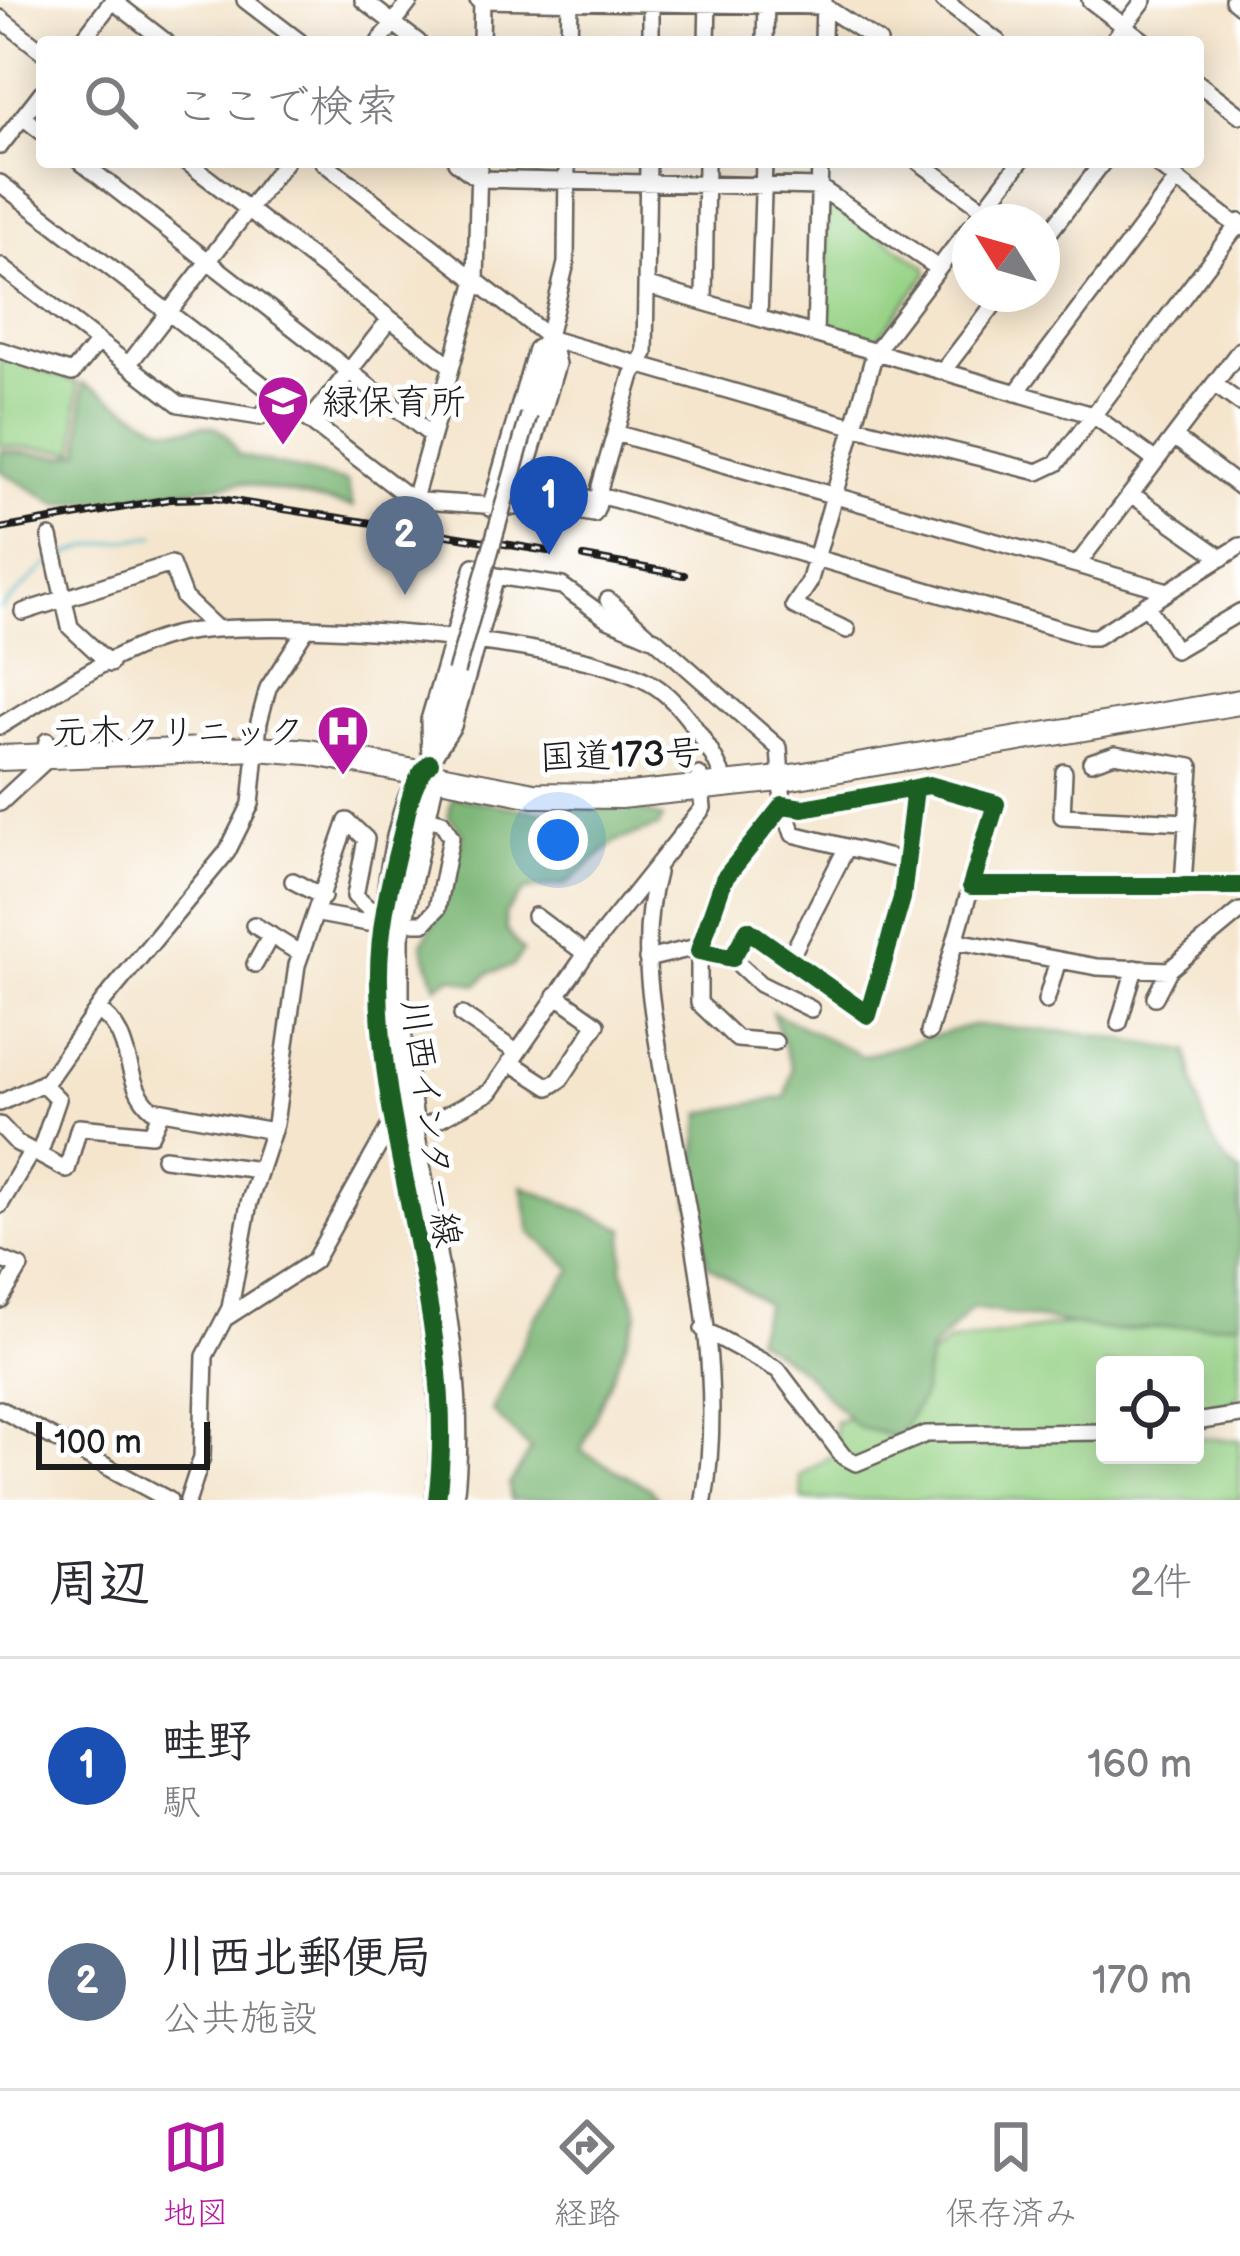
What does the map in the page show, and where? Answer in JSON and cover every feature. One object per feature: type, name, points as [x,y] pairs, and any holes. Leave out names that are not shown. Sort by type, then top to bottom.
[{"type":"highway","name":"国道173号","points":[[780,773],[1240,689]]},
{"type":"highway","name":"国道173号","points":[[0,743],[46,748],[334,741],[426,772],[580,783],[707,779],[780,773],[1240,702]]},
{"type":"highway","name":"国道173号","points":[[0,758],[46,748]]},
{"type":"main road","name":"川西インター線","points":[[390,1020],[398,937],[424,818],[426,772]]},
{"type":"main road","name":"川西インター線","points":[[426,772],[377,917],[379,982],[390,1020],[433,1342],[441,1433],[437,1500]]},
{"type":"main road","name":"川西インター線","points":[[407,1143],[449,1350],[457,1441],[452,1500]]},
{"type":"street","points":[[86,36],[113,0],[158,36]]},
{"type":"street","points":[[245,0],[292,36]]},
{"type":"street","points":[[363,0],[410,36]]},
{"type":"street","points":[[383,36],[411,0]]},
{"type":"street","points":[[944,0],[990,36]]},
{"type":"street","points":[[1090,0],[1137,36]]},
{"type":"street","points":[[1116,36],[1144,0]]},
{"type":"street","points":[[1233,0],[1240,6]]},
{"type":"street","points":[[482,36],[481,1],[824,3],[870,36]]},
{"type":"street","points":[[569,36],[570,1]]},
{"type":"street","points":[[651,3],[651,36]]},
{"type":"street","points":[[765,3],[765,36]]},
{"type":"street","points":[[823,36],[824,3]]},
{"type":"street","points":[[707,36],[708,4]]},
{"type":"street","points":[[2,24],[36,47]]},
{"type":"street","points":[[1204,88],[1240,115]]},
{"type":"street","points":[[0,146],[36,100]]},
{"type":"street","points":[[23,117],[36,127]]},
{"type":"street","points":[[89,168],[430,434]]},
{"type":"street","points":[[195,168],[451,365]]},
{"type":"street","points":[[128,365],[280,168]]},
{"type":"street","points":[[331,168],[551,339],[853,426],[1037,472],[1057,463],[1239,225],[1162,168]]},
{"type":"street","points":[[426,772],[551,339],[566,263],[567,168]]},
{"type":"street","points":[[648,168],[646,344],[599,498],[588,517],[555,507],[552,496],[560,491],[599,498],[1087,637],[1096,637],[1240,546]]},
{"type":"street","points":[[704,302],[706,168]]},
{"type":"street","points":[[759,318],[764,168]]},
{"type":"street","points":[[815,334],[820,168]]},
{"type":"street","points":[[926,168],[961,204]]},
{"type":"street","points":[[988,204],[1015,168]]},
{"type":"street","points":[[1060,218],[1098,168]]},
{"type":"street","points":[[414,499],[476,280],[478,170],[567,183],[819,187],[938,268]]},
{"type":"street","points":[[1016,393],[1177,180]]},
{"type":"street","points":[[0,183],[414,499],[490,508],[512,508],[518,502],[557,364],[551,339]]},
{"type":"street","points":[[847,630],[794,606],[809,584],[875,352],[952,250]]},
{"type":"street","points":[[0,266],[179,404],[260,416],[278,396]]},
{"type":"street","points":[[0,286],[20,281]]},
{"type":"street","points":[[648,286],[1094,415],[1156,461]]},
{"type":"street","points":[[943,371],[988,312]]},
{"type":"street","points":[[310,421],[390,319]]},
{"type":"street","points":[[490,508],[536,349],[551,339]]},
{"type":"street","points":[[0,350],[72,374],[98,342]]},
{"type":"street","points":[[1077,565],[1240,350]]},
{"type":"street","points":[[1214,384],[1240,403]]},
{"type":"street","points":[[615,434],[1168,592]]},
{"type":"street","points":[[1174,437],[1240,487]]},
{"type":"street","points":[[1131,494],[1222,558]]},
{"type":"street","points":[[50,537],[70,627],[110,664]]},
{"type":"street","points":[[23,612],[171,565],[184,598],[217,629]]},
{"type":"street","points":[[426,772],[429,720],[474,566],[496,576],[562,586],[608,620],[649,636]]},
{"type":"street","points":[[426,772],[453,726],[496,576]]},
{"type":"street","points":[[608,600],[636,619],[649,636],[779,748],[783,806],[793,834],[907,862]]},
{"type":"street","points":[[1146,604],[1174,650],[1240,611]]},
{"type":"street","points":[[0,726],[172,635],[217,629],[306,629],[451,637],[624,669],[660,688],[707,779],[703,808],[586,954],[490,1092],[429,1124],[388,1129],[314,1261],[224,1319]]},
{"type":"street","points":[[0,1103],[42,1083],[62,1064],[97,1010],[227,852],[251,804],[268,688],[306,629]]},
{"type":"street","points":[[0,803],[44,763],[46,748]]},
{"type":"street","points":[[1091,762],[1115,754],[1192,767],[1183,884]]},
{"type":"street","points":[[1064,772],[1061,816],[1187,822]]},
{"type":"street","points":[[783,806],[803,808],[929,785],[996,804],[929,1032]]},
{"type":"street","points":[[732,958],[748,930],[868,1015],[907,862],[915,788]]},
{"type":"street","points":[[775,1042],[737,1040],[698,1003],[700,949],[724,878],[783,806]]},
{"type":"street","points":[[415,923],[424,923],[437,909],[451,837],[442,821],[424,818]]},
{"type":"street","points":[[188,1500],[202,1457],[205,1356],[224,1319],[273,1132],[301,954],[319,914],[347,820],[366,839],[355,896],[377,917]]},
{"type":"street","points":[[790,958],[846,848]]},
{"type":"street","points":[[657,870],[644,919],[714,1413],[704,1500]]},
{"type":"street","points":[[293,881],[323,897]]},
{"type":"street","points":[[971,886],[1240,886]]},
{"type":"street","points":[[1156,997],[1169,970],[1240,911]]},
{"type":"street","points":[[319,914],[377,917]]},
{"type":"street","points":[[535,916],[586,954]]},
{"type":"street","points":[[254,925],[301,954]]},
{"type":"street","points":[[255,964],[272,935]]},
{"type":"street","points":[[956,941],[1058,960],[1169,970]]},
{"type":"street","points":[[647,959],[700,949],[732,958],[760,983],[811,1009]]},
{"type":"street","points":[[1046,1001],[1058,960]]},
{"type":"street","points":[[1119,1024],[1135,968]]},
{"type":"street","points":[[462,1015],[548,1087],[560,1079],[597,1024],[556,995]]},
{"type":"street","points":[[97,1010],[117,1026],[139,1096],[161,1112],[273,1132]]},
{"type":"street","points":[[0,1205],[35,1152],[58,1099],[42,1083]]},
{"type":"street","points":[[0,1125],[67,1170],[79,1126],[151,1134],[161,1112]]},
{"type":"street","points":[[164,1158],[260,1170]]},
{"type":"street","points":[[0,1259],[20,1267],[0,1300]]},
{"type":"street","points":[[703,1329],[778,1370],[843,1456],[856,1463],[926,1434],[970,1429],[1096,1432]]},
{"type":"street","points":[[0,1427],[0,1409],[169,1500]]},
{"type":"street","points":[[1204,1421],[1240,1415]]},
{"type":"green space","points":[[826,198],[926,267],[927,274],[874,343],[826,328]]},
{"type":"green space","points":[[0,355],[78,383],[76,451],[0,446]]},
{"type":"green space","points":[[83,383],[158,425],[220,430],[238,455],[347,482],[353,507],[242,483],[59,505],[0,471],[0,451],[65,456],[81,451]]},
{"type":"green space","points":[[453,797],[535,811],[634,807],[662,818],[658,827],[616,841],[567,884],[525,890],[505,914],[506,930],[523,951],[513,966],[489,973],[477,985],[452,977],[436,986],[422,944],[448,890],[459,848],[462,832],[448,816]]},
{"type":"green space","points":[[772,1012],[863,1056],[972,1025],[1083,1033],[1188,1051],[1210,1135],[1240,1172],[1240,1322],[1114,1331],[972,1308],[930,1352],[922,1398],[898,1437],[857,1427],[802,1370],[755,1338],[766,1304],[708,1265],[690,1200],[702,1113],[786,1097],[792,1069]]},
{"type":"green space","points":[[522,1186],[625,1229],[622,1268],[638,1313],[581,1451],[649,1488],[658,1500],[511,1500],[509,1485],[531,1450],[492,1411],[535,1317],[573,1269],[531,1233]]},
{"type":"green space","points":[[1240,1317],[1240,1395],[1204,1426],[1204,1356],[1096,1356],[1096,1464],[1204,1464],[1204,1438],[1240,1440],[1240,1500],[803,1500],[800,1476],[836,1453],[835,1422],[864,1414],[947,1343],[1063,1325]]},
{"type":"waterway","points":[[58,558],[90,546],[155,536]]},
{"type":"waterway","points":[[0,609],[50,562]]},
{"type":"railway","points":[[0,529],[170,499],[214,498],[548,551]]},
{"type":"railway","points":[[584,557],[684,575]]},
{"type":"cycle path","points":[[430,763],[414,788],[392,873],[379,982],[392,1111],[438,1370],[437,1500]]},
{"type":"cycle path","points":[[915,788],[803,808],[783,805],[724,879],[699,951],[732,958],[748,930],[868,1015],[902,898],[915,788],[929,785],[996,804],[971,886],[1240,886]]},
{"type":"place","name":"緑保育所","points":[[283,447]]},
{"type":"place","name":"畦野","points":[[549,555]]},
{"type":"place","name":"川西北郵便局","points":[[405,595]]},
{"type":"place","name":"元木クリニック","points":[[343,777]]}]
